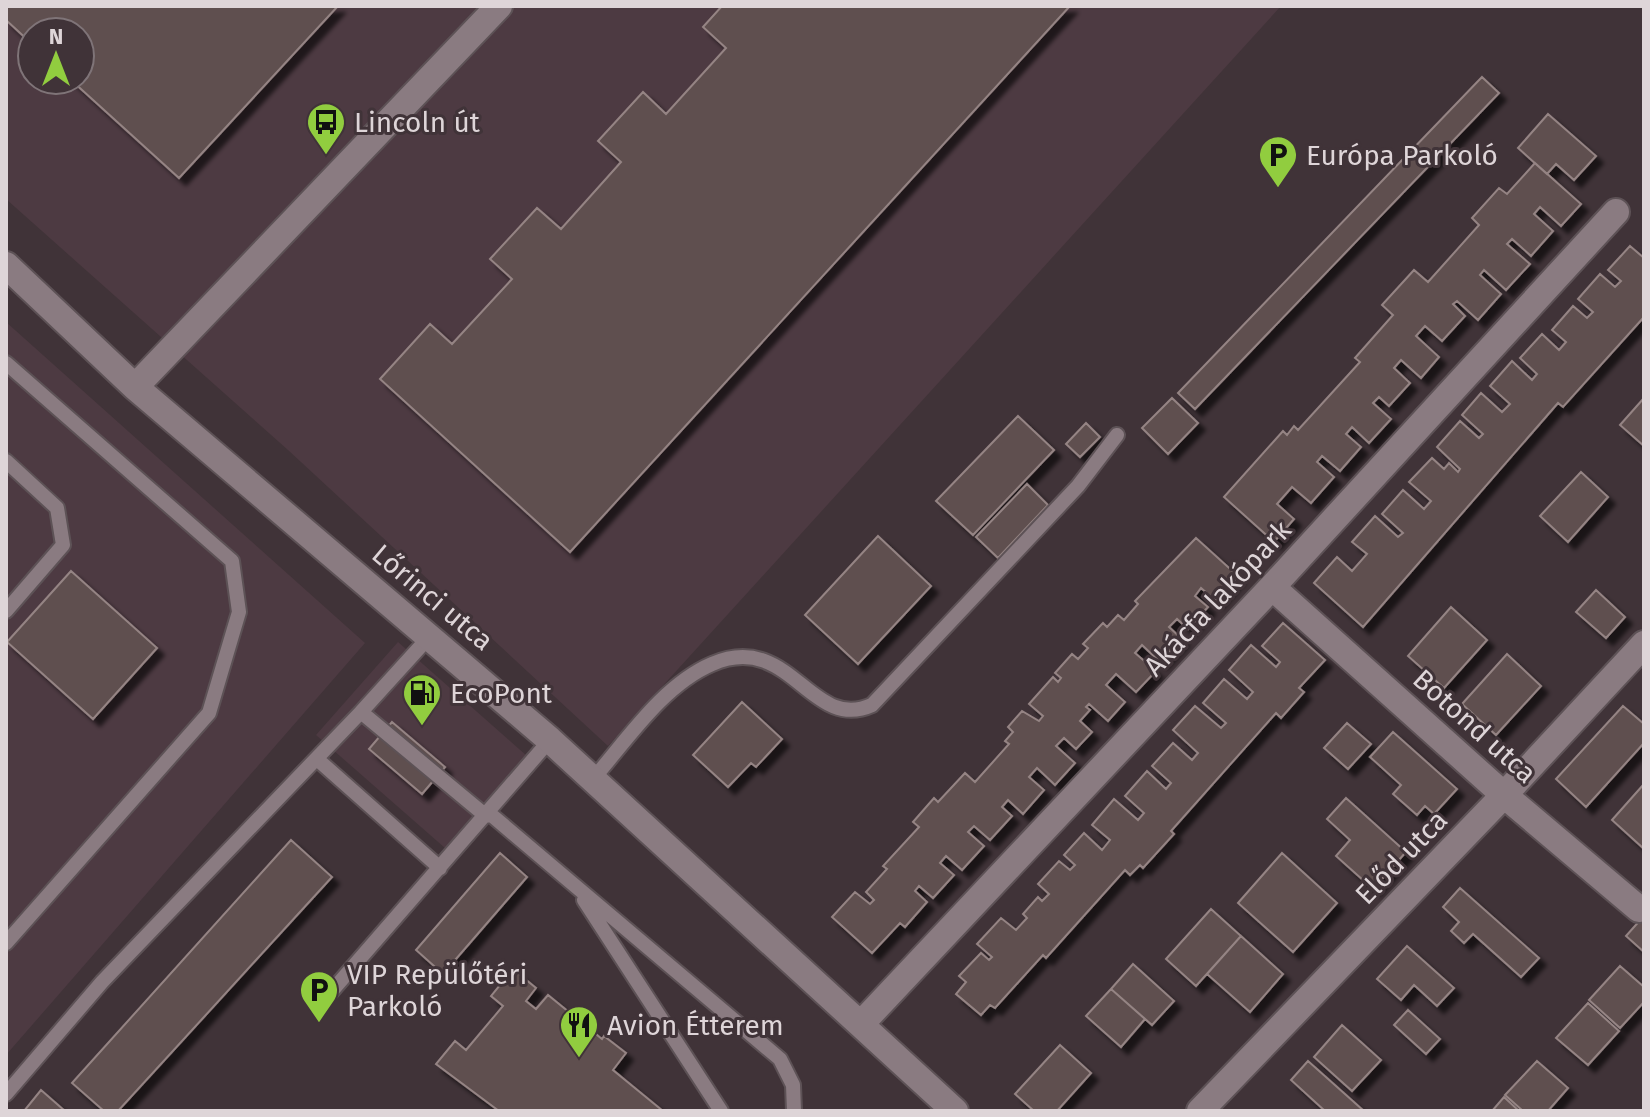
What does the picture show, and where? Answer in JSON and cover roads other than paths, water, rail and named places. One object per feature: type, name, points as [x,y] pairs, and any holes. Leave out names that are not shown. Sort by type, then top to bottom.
[{"type":"street","points":[[135,387],[499,6]]},
{"type":"street","name":"Akácfa lakópark","points":[[861,1024],[1272,587],[1616,212]]},
{"type":"street","name":"Lőrinci utca","points":[[6,265],[135,387],[550,740],[955,1111]]},
{"type":"street","name":"Botond utca","points":[[1272,587],[1504,795],[1639,909]]},
{"type":"street","name":"Előd utca","points":[[1200,1111],[1504,795],[1644,644]]},
{"type":"lane","points":[[6,363],[232,561],[239,612],[209,713],[6,943]]},
{"type":"lane","points":[[593,779],[675,688],[713,664],[750,656],[778,665],[833,709],[856,712],[872,705],[1078,486],[1117,435]]},
{"type":"lane","points":[[6,461],[57,508],[63,545],[6,611]]},
{"type":"lane","points":[[6,1094],[102,982],[317,759],[430,636]]},
{"type":"lane","points":[[361,712],[576,886],[780,1059],[793,1085],[794,1111]]},
{"type":"lane","points":[[331,992],[550,740]]},
{"type":"lane","points":[[317,759],[440,868]]},
{"type":"lane","points":[[576,886],[721,1111]]},
{"type":"place","name":"Lincoln út","points":[[326,156]]},
{"type":"place","name":"Európa Parkoló","points":[[1278,189]]},
{"type":"place","name":"EcoPont","points":[[422,727]]},
{"type":"place","name":"VIP Repülőtéri Parkoló","points":[[319,1024]]},
{"type":"place","name":"Avion Étterem","points":[[579,1059]]}]
